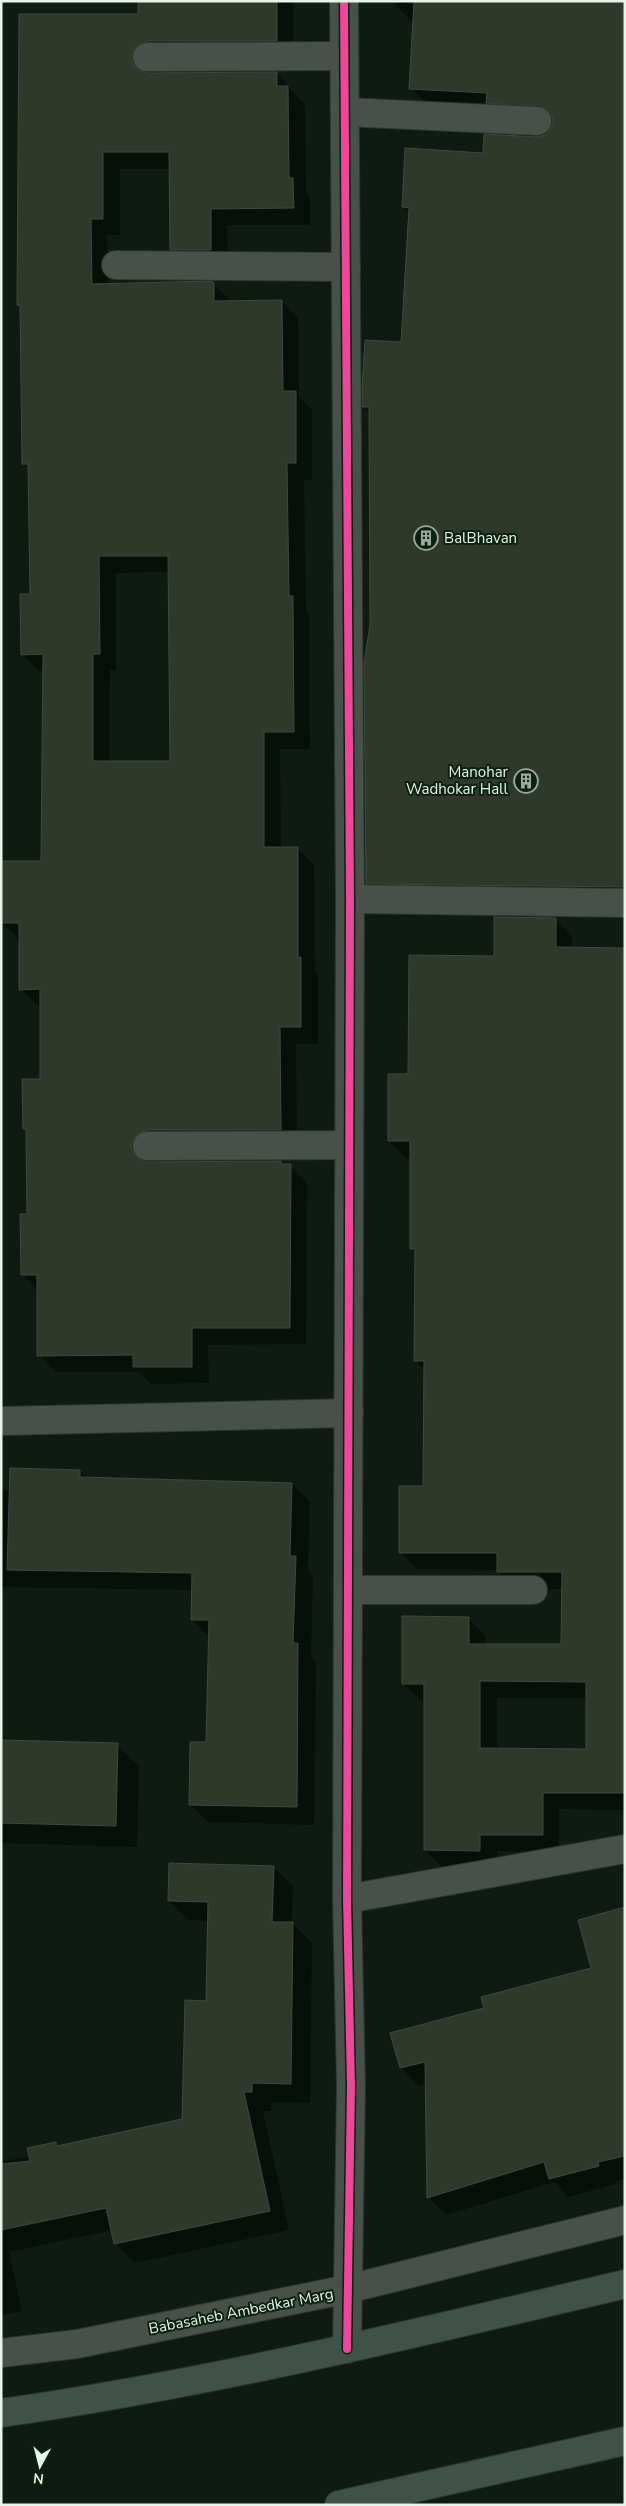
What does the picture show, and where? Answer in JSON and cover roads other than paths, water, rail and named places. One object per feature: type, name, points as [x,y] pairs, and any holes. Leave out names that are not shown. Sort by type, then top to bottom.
[{"type":"main road","points":[[1,2412],[170,2386],[347,2349],[625,2284]]},
{"type":"main road","points":[[340,2505],[625,2441]]},
{"type":"street","points":[[344,1],[350,899],[346,1898],[351,2086],[347,2349]]},
{"type":"street","points":[[147,57],[344,56]]},
{"type":"street","points":[[345,112],[537,121]]},
{"type":"street","points":[[116,265],[346,267]]},
{"type":"street","points":[[350,899],[625,903]]},
{"type":"street","points":[[147,1146],[349,1146]]},
{"type":"street","points":[[1,1420],[349,1412]]},
{"type":"street","points":[[348,1590],[533,1590]]},
{"type":"street","points":[[346,1898],[625,1849]]},
{"type":"street","name":"Babasaheb Ambedkar Marg","points":[[1,2353],[77,2344],[348,2289],[625,2220]]},
{"type":"place","name":"BalBhavan","points":[[426,538]]},
{"type":"place","name":"Manohar Wadhokar Hall","points":[[526,781]]}]
